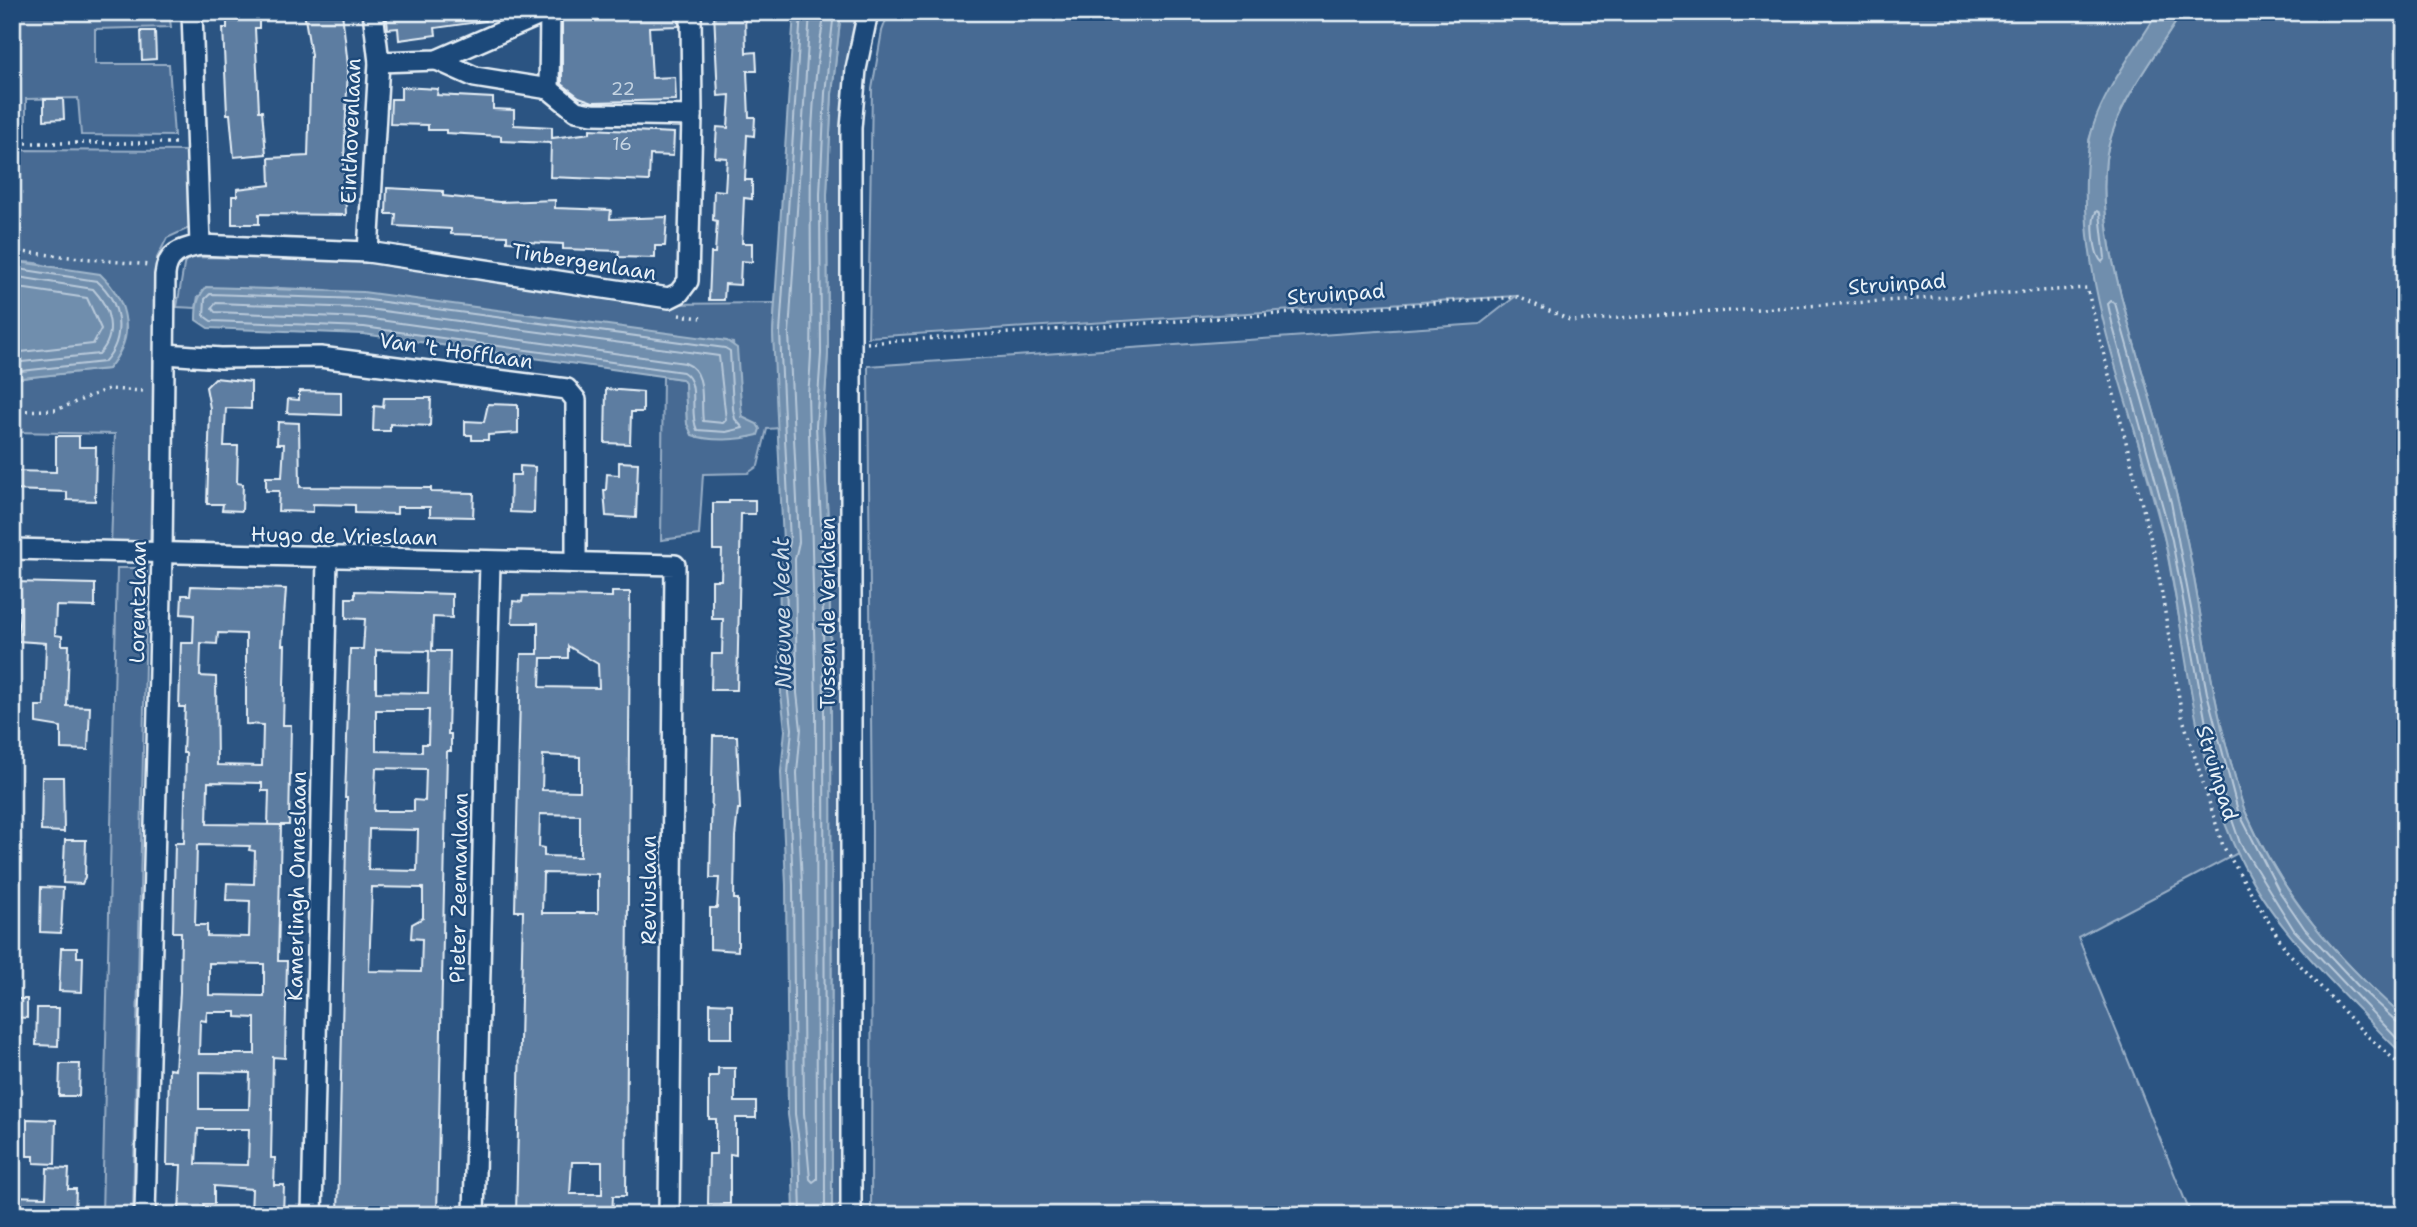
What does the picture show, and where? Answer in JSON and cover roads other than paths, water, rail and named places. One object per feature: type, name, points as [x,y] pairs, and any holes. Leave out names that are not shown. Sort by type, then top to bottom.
[{"type":"street","points":[[192,12],[200,245]]},
{"type":"street","name":"Einthovenlaan","points":[[368,252],[379,62],[373,12]]},
{"type":"street","points":[[379,62],[436,60],[548,12],[549,89]]},
{"type":"street","name":"Tinbergenlaan","points":[[200,245],[368,252],[669,298],[679,293],[688,282],[692,116],[691,12]]},
{"type":"street","name":"Tussen de Verlaten","points":[[851,1215],[852,116],[858,53],[868,12]]},
{"type":"street","points":[[436,60],[475,77],[549,89],[576,111],[592,114],[692,116]]},
{"type":"street","name":"Lorentzlaan","points":[[145,1215],[162,554],[166,266],[178,249],[200,245]]},
{"type":"street","name":"Van 't Hofflaan","points":[[166,354],[221,358],[320,357],[567,389],[576,400],[576,561]]},
{"type":"street","name":"Hugo de Vrieslaan","points":[[12,550],[675,565]]},
{"type":"street","name":"Kamerlingh Onneslaan","points":[[312,1215],[327,558]]},
{"type":"street","name":"Pieter Zeemanlaan","points":[[474,1215],[490,562]]},
{"type":"street","name":"Reviuslaan","points":[[668,1215],[675,565]]},
{"type":"water","name":"Nieuwe Vecht","points":[[794,12],[841,12],[832,94],[827,194],[828,354],[823,426],[829,540],[831,706],[832,1215],[794,1215],[792,1142],[788,1115],[786,885],[781,772],[785,730],[781,694],[779,557],[783,542],[773,333]]},
{"type":"water","points":[[2158,12],[2182,12],[2137,82],[2117,120],[2106,159],[2105,208],[2112,258],[2182,517],[2224,736],[2245,811],[2276,872],[2333,948],[2405,1019],[2405,1056],[2320,970],[2287,931],[2257,889],[2233,843],[2219,807],[2199,732],[2165,541],[2097,295],[2089,245],[2086,195],[2089,144],[2099,110]]},
{"type":"water","points":[[12,261],[100,274],[110,285],[123,308],[125,333],[117,357],[108,369],[12,379]]},
{"type":"water","points":[[206,287],[363,292],[727,341],[737,348],[742,417],[757,424],[760,429],[758,435],[734,439],[708,439],[692,435],[687,424],[685,383],[682,379],[363,334],[208,328],[196,320],[198,302]]}]
